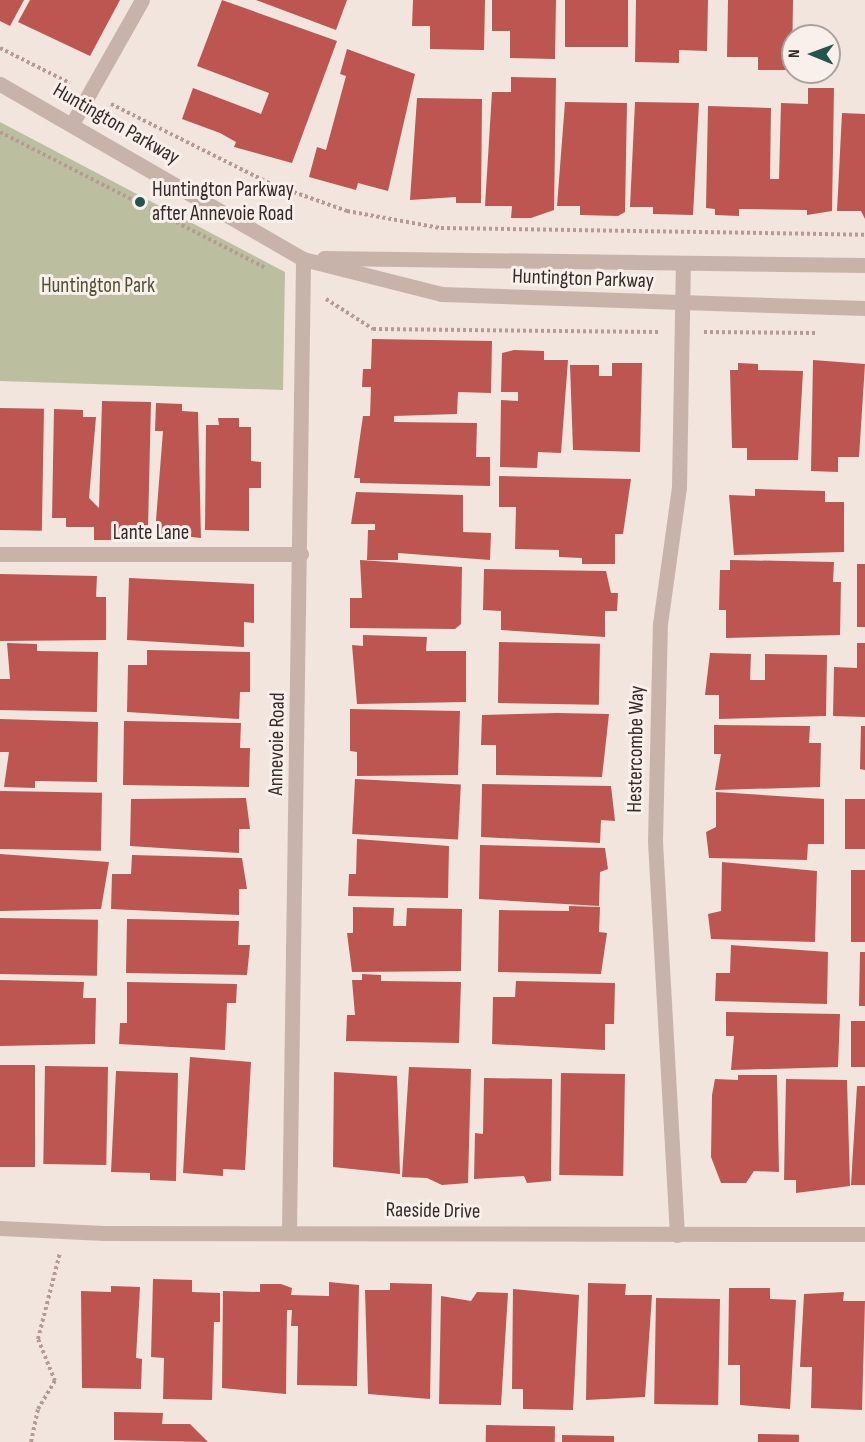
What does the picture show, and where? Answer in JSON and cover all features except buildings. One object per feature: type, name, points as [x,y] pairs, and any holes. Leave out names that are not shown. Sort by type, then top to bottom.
[{"type":"street","points":[[73,122],[142,0]]},
{"type":"street","name":"Huntington Parkway","points":[[0,84],[73,122],[303,259],[441,294],[684,304],[865,308]]},
{"type":"street","name":"Huntington Parkway","points":[[303,259],[865,265]]},
{"type":"street","name":"Annevoie Road","points":[[290,1230],[301,554],[303,259]]},
{"type":"street","name":"Hestercombe Way","points":[[677,1235],[655,842],[660,624],[680,487],[683,263]]},
{"type":"street","name":"Lante Lane","points":[[0,554],[301,554]]},
{"type":"street","name":"Raeside Drive","points":[[0,1228],[64,1231],[290,1230],[677,1235],[865,1234]]},
{"type":"path","points":[[0,48],[271,184],[347,211],[441,228],[865,235]]},
{"type":"path","points":[[31,1442],[38,1409],[55,1381],[38,1338],[57,1279],[64,1231]]},
{"type":"green space","name":"Huntington Park","points":[[0,122],[285,272],[283,390],[0,381]]},
{"type":"place","name":"Huntington Parkway after Annevoie Road","points":[[140,202]]}]
